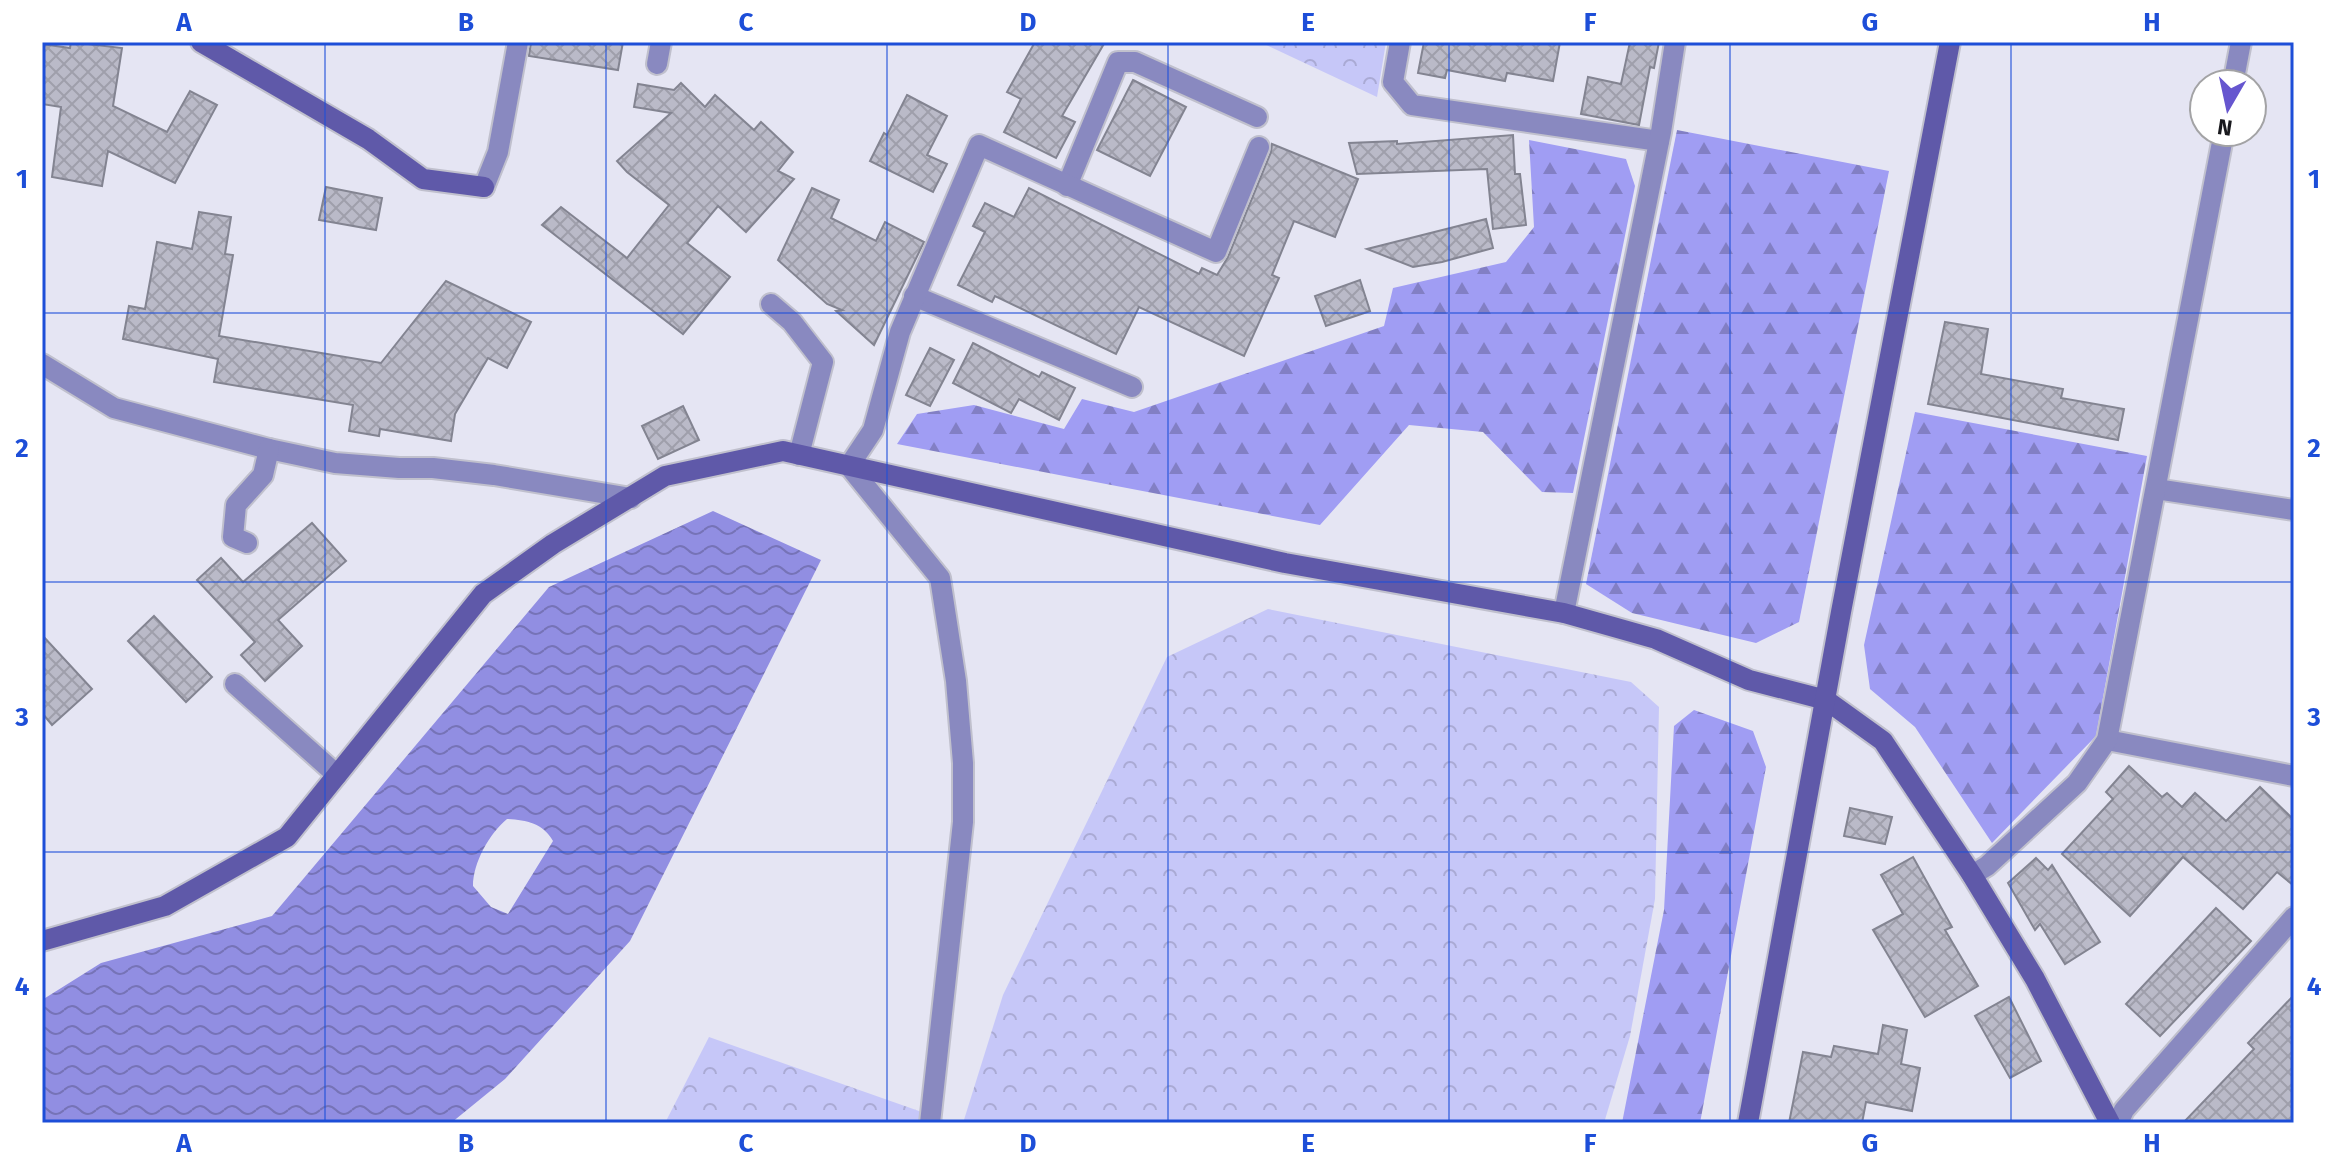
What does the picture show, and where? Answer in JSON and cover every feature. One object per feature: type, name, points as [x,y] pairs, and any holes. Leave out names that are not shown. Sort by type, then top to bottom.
[{"type":"street","points":[[201,42],[368,139],[423,179],[484,187],[498,152],[518,42]]},
{"type":"street","points":[[657,64],[661,42]]},
{"type":"street","points":[[1400,42],[1393,82],[1412,105],[1659,141]]},
{"type":"street","points":[[1564,613],[1659,141],[1675,42]]},
{"type":"street","points":[[1748,1123],[1950,42]]},
{"type":"street","points":[[2236,68],[2241,42]]},
{"type":"street","points":[[1067,186],[1118,62],[1135,62],[1257,117]]},
{"type":"street","points":[[849,466],[873,430],[900,332],[979,145],[1216,252],[1259,147]]},
{"type":"street","points":[[1972,875],[1987,866],[2077,783],[2107,740],[2221,148]]},
{"type":"street","points":[[914,296],[1132,387]]},
{"type":"street","points":[[771,304],[792,322],[823,362],[799,455]]},
{"type":"street","points":[[42,364],[114,408],[269,449],[335,463],[494,475],[631,498]]},
{"type":"street","points":[[247,543],[233,537],[236,505],[263,475],[269,449]]},
{"type":"street","points":[[42,941],[165,906],[287,837],[483,594],[553,544],[665,476],[783,451],[1285,563],[1564,613],[1656,639],[1749,680],[1826,700],[1883,741],[1972,875],[2035,979],[2110,1123]]},
{"type":"street","points":[[849,466],[940,578],[956,681],[963,763],[963,822],[930,1123]]},
{"type":"street","points":[[2156,489],[2294,510]]},
{"type":"street","points":[[235,684],[337,775]]},
{"type":"street","points":[[2107,740],[2294,776]]},
{"type":"street","points":[[2118,1123],[2124,1110],[2294,917]]},
{"type":"green space","points":[[1260,42],[1386,42],[1377,97]]},
{"type":"green space","points":[[1677,130],[1889,171],[1799,622],[1756,643],[1632,613],[1586,584]]},
{"type":"green space","points":[[1529,140],[1626,159],[1635,186],[1573,493],[1542,492],[1483,432],[1409,425],[1320,525],[897,444],[917,414],[974,405],[1064,429],[1082,399],[1134,412],[1384,326],[1393,288],[1506,262],[1534,227]]},
{"type":"green space","points":[[1915,412],[2147,456],[2096,736],[1992,843],[1915,727],[1870,689],[1864,645]]},
{"type":"green space","points":[[1268,609],[1631,682],[1659,707],[1655,899],[1630,1036],[1604,1123],[963,1123],[1003,995],[1167,657]]},
{"type":"green space","points":[[1694,710],[1753,731],[1766,767],[1700,1123],[1622,1123],[1664,910],[1674,726]]},
{"type":"green space","points":[[709,1037],[953,1123],[665,1123]]},
{"type":"water","points":[[713,511],[821,560],[630,941],[505,1079],[451,1123],[42,1123],[42,1000],[101,963],[272,916],[549,587]],"holes":[[[507,819],[539,826],[553,841],[508,914],[491,907],[473,886],[476,868],[488,841]]]},
{"type":"building","points":[[71,42],[122,48],[113,106],[167,132],[190,91],[217,105],[175,183],[108,151],[102,186],[52,177],[61,107],[42,104],[42,44],[70,48]]},
{"type":"building","points":[[531,42],[623,42],[618,70],[529,56]]},
{"type":"building","points":[[1035,42],[1105,42],[1062,116],[1075,122],[1056,158],[1004,132],[1021,99],[1007,92]]},
{"type":"building","points":[[1424,42],[1560,42],[1553,81],[1507,73],[1505,81],[1447,70],[1445,78],[1418,73]]},
{"type":"building","points":[[1630,42],[1659,42],[1654,68],[1650,67],[1639,125],[1581,114],[1588,77],[1621,84]]},
{"type":"building","points":[[1133,80],[1186,107],[1150,176],[1097,150]]},
{"type":"building","points":[[681,83],[705,107],[715,95],[754,130],[761,122],[793,152],[778,171],[794,179],[746,232],[718,206],[687,243],[730,277],[683,334],[542,225],[561,207],[627,258],[669,205],[617,161],[671,113],[634,107],[638,84],[674,90]]},
{"type":"building","points":[[907,95],[947,116],[927,155],[947,164],[933,192],[870,161]]},
{"type":"building","points":[[1513,135],[1515,174],[1520,174],[1526,225],[1493,229],[1487,169],[1357,174],[1349,143],[1397,141],[1397,144]]},
{"type":"building","points":[[1272,144],[1358,179],[1335,237],[1294,221],[1272,275],[1279,278],[1244,356],[1139,307],[1116,354],[995,296],[992,302],[958,285],[985,232],[973,226],[985,203],[1014,217],[1029,188],[1199,274],[1202,268],[1217,275],[1228,257]]},
{"type":"building","points":[[326,187],[382,198],[376,230],[319,220]]},
{"type":"building","points":[[812,188],[839,200],[831,218],[876,241],[885,222],[924,242],[874,345],[836,311],[842,310],[827,304],[778,260]]},
{"type":"building","points":[[199,212],[231,217],[225,254],[233,255],[219,336],[381,363],[446,281],[531,322],[507,368],[488,358],[455,414],[451,441],[380,429],[379,436],[349,431],[353,405],[214,382],[218,359],[123,339],[129,306],[145,309],[157,242],[192,249]]},
{"type":"building","points":[[1486,219],[1493,248],[1442,262],[1413,267],[1367,249]]},
{"type":"building","points":[[1360,280],[1370,311],[1326,326],[1315,296]]},
{"type":"building","points":[[1945,322],[1988,329],[1981,374],[2063,389],[2061,398],[2124,409],[2118,440],[1928,404]]},
{"type":"building","points":[[973,343],[1039,377],[1042,372],[1075,388],[1059,420],[1019,399],[1011,413],[953,383]]},
{"type":"building","points":[[930,348],[954,360],[930,406],[906,395]]},
{"type":"building","points":[[683,406],[699,440],[658,459],[642,426]]},
{"type":"building","points":[[312,523],[346,561],[278,620],[302,646],[265,681],[241,655],[255,642],[197,580],[221,558],[243,582]]},
{"type":"building","points":[[154,616],[212,677],[186,702],[128,641]]},
{"type":"building","points":[[42,635],[92,689],[52,725],[42,713]]},
{"type":"building","points":[[2129,766],[2162,797],[2167,793],[2182,807],[2195,793],[2226,821],[2260,787],[2294,820],[2294,886],[2277,872],[2243,909],[2183,857],[2130,916],[2062,854],[2113,799],[2106,792]]},
{"type":"building","points":[[1850,808],[1892,817],[1885,844],[1844,836]]},
{"type":"building","points":[[1913,857],[1952,927],[1945,930],[1978,986],[1925,1017],[1873,930],[1903,914],[1881,875]]},
{"type":"building","points":[[2036,858],[2048,870],[2052,865],[2100,942],[2065,964],[2040,924],[2035,930],[2008,883]]},
{"type":"building","points":[[2216,908],[2251,941],[2160,1036],[2126,1004]]},
{"type":"building","points":[[2294,995],[2294,1123],[2183,1123],[2254,1049],[2248,1043]]},
{"type":"building","points":[[2009,997],[2041,1061],[2010,1078],[1975,1016]]},
{"type":"building","points":[[1883,1025],[1907,1030],[1901,1064],[1920,1068],[1912,1111],[1866,1102],[1862,1123],[1789,1123],[1803,1052],[1831,1057],[1834,1046],[1878,1054]]}]
